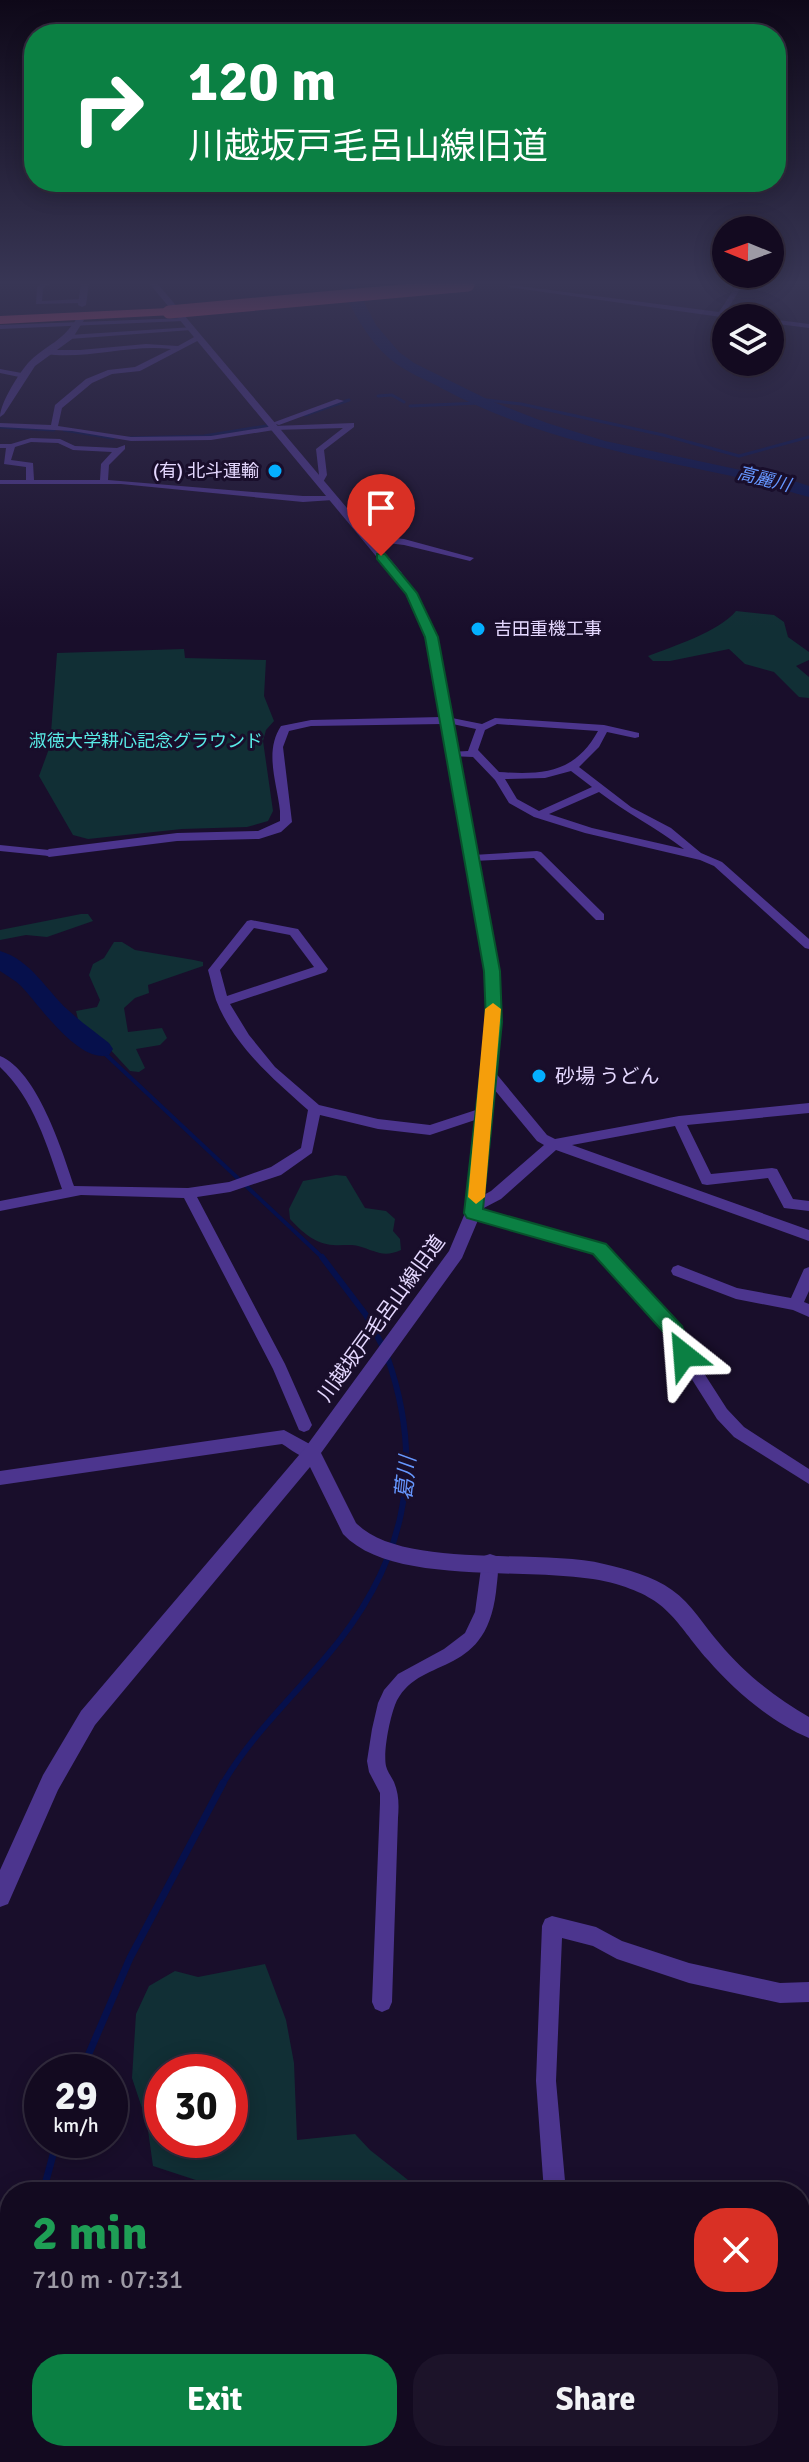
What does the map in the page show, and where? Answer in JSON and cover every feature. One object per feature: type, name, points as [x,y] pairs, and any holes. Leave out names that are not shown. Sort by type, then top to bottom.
[{"type":"street","points":[[54,428],[58,407],[69,398]]},
{"type":"street","name":"川越坂戸毛呂山線旧道","points":[[0,1896],[37,1805],[61,1757],[88,1718],[311,1453],[440,1279],[465,1237],[474,1209],[494,1022],[492,971],[454,754],[427,623],[412,593],[249,398]]},
{"type":"street","points":[[0,425],[54,428],[128,438],[211,438],[272,426],[340,401]]},
{"type":"street","points":[[272,426],[351,425],[318,451],[323,475],[319,482]]},
{"type":"street","points":[[104,481],[105,464],[128,438]]},
{"type":"street","points":[[0,446],[31,440],[60,441],[73,448],[119,450]]},
{"type":"street","points":[[11,446],[7,462],[30,465],[30,482]]},
{"type":"street","points":[[0,482],[104,481],[303,499],[333,498]]},
{"type":"street","points":[[366,538],[404,542],[470,558]]},
{"type":"street","points":[[0,848],[49,853],[177,837],[259,835],[277,829],[286,822],[288,811],[276,749],[278,736],[285,728],[301,723],[447,720],[475,724],[481,728]]},
{"type":"street","points":[[635,735],[604,728],[495,721],[481,728],[473,750],[496,775],[513,801],[538,815],[589,831],[700,856],[718,864],[809,945]]},
{"type":"street","points":[[496,775],[539,778],[574,768],[604,728]]},
{"type":"street","points":[[454,754],[476,754]]},
{"type":"street","points":[[574,768],[627,809],[667,830],[700,856]]},
{"type":"street","points":[[538,815],[599,788]]},
{"type":"street","points":[[473,858],[537,854],[600,917]]},
{"type":"street","points":[[223,1002],[322,969],[294,932],[251,924],[214,970],[223,1002],[244,1038],[270,1070],[315,1109],[378,1124],[430,1130],[485,1112]]},
{"type":"street","points":[[0,1060],[17,1075],[49,1133],[70,1193]]},
{"type":"street","points":[[489,1074],[542,1138],[809,1236]]},
{"type":"street","points":[[474,1209],[496,1195],[554,1144],[679,1121],[809,1108]]},
{"type":"street","points":[[0,1206],[81,1190],[188,1193],[230,1187],[276,1171],[307,1150],[315,1109]]},
{"type":"street","points":[[679,1121],[707,1180],[772,1173],[789,1204],[809,1206]]},
{"type":"street","points":[[188,1193],[280,1368],[304,1425]]},
{"type":"street","points":[[474,1209],[599,1249],[676,1332],[684,1355],[722,1414],[739,1432],[809,1477]]},
{"type":"street","points":[[678,1271],[736,1293],[803,1308],[809,1273]]},
{"type":"street","points":[[0,1478],[284,1437],[311,1453],[324,1469],[351,1529],[361,1540],[399,1555],[582,1568],[653,1588],[676,1604],[718,1657],[777,1711],[809,1728]]},
{"type":"street","points":[[382,2002],[389,1792],[376,1774],[376,1765],[385,1712],[394,1689],[462,1647],[477,1631],[485,1607],[490,1561]]},
{"type":"street","points":[[554,2182],[547,2126],[546,2079],[552,2005],[552,1926],[596,1937],[617,1949],[689,1973],[780,1993],[809,1992]]},
{"type":"green space","points":[[736,611],[774,615],[784,622],[788,637],[809,652],[809,660],[796,666],[809,677],[809,698],[799,697],[774,672],[745,664],[729,649],[670,661],[653,661],[648,656],[707,632]]},
{"type":"green space","name":"淑徳大学耕心記念グラウンド","points":[[184,649],[185,658],[266,660],[264,696],[274,721],[266,730],[263,741],[273,811],[268,821],[247,827],[182,829],[88,839],[73,835],[39,776],[50,746],[57,653]]},
{"type":"green space","points":[[88,914],[93,921],[47,937],[26,935],[0,940],[0,930]]},
{"type":"green space","points":[[114,942],[122,942],[135,950],[203,962],[203,966],[148,985],[149,993],[135,998],[124,1008],[128,1032],[162,1028],[167,1038],[160,1045],[136,1049],[145,1068],[139,1072],[130,1071],[95,1033],[79,1023],[76,1011],[97,1007],[100,1000],[89,975],[93,964],[104,958]]},
{"type":"green space","points":[[346,1176],[365,1208],[386,1211],[395,1219],[393,1231],[400,1239],[401,1250],[384,1254],[355,1245],[326,1244],[309,1236],[290,1219],[289,1209],[303,1181]]},
{"type":"green space","points":[[265,1964],[286,2020],[294,2063],[297,2140],[355,2134],[407,2182],[202,2182],[153,2166],[152,2158],[248,2158],[248,2054],[144,2054],[144,2114],[132,2078],[136,2014],[149,1986],[175,1971],[198,1977]]},
{"type":"waterway","points":[[397,398],[404,402]]},
{"type":"waterway","points":[[469,398],[521,404],[663,435],[739,456],[809,437]]},
{"type":"waterway","name":"高麗川","points":[[472,398],[513,416],[600,444],[754,476],[809,492]]},
{"type":"waterway","points":[[305,415],[349,400]]},
{"type":"waterway","points":[[410,406],[480,403]]},
{"type":"waterway","points":[[127,438],[204,436],[272,425]]},
{"type":"waterway","points":[[0,427],[54,430]]},
{"type":"waterway","points":[[64,430],[113,438]]},
{"type":"waterway","name":"葛川","points":[[0,959],[28,979],[57,1014],[100,1049]]},
{"type":"waterway","name":"葛川","points":[[100,1049],[322,1257]]},
{"type":"waterway","points":[[322,1257],[366,1315],[383,1347]]},
{"type":"waterway","name":"葛川","points":[[222,1785],[258,1735],[353,1623],[390,1552],[401,1515],[406,1477],[405,1438],[399,1398],[387,1356]]},
{"type":"waterway","name":"葛川","points":[[89,2054],[130,1958],[223,1783]]},
{"type":"waterway","name":"葛川","points":[[46,2182],[52,2158]]},
{"type":"slow traffic","points":[[476,1197],[493,1009]]},
{"type":"place","name":"(有) 北斗運輸","points":[[275,471]]},
{"type":"place","name":"吉田重機工事","points":[[478,629]]},
{"type":"place","name":"砂場 うどん","points":[[539,1076]]},
{"type":"route","points":[[381,556],[412,593],[432,637],[492,971],[494,1022],[473,1213],[599,1249],[676,1332],[684,1355]]}]
